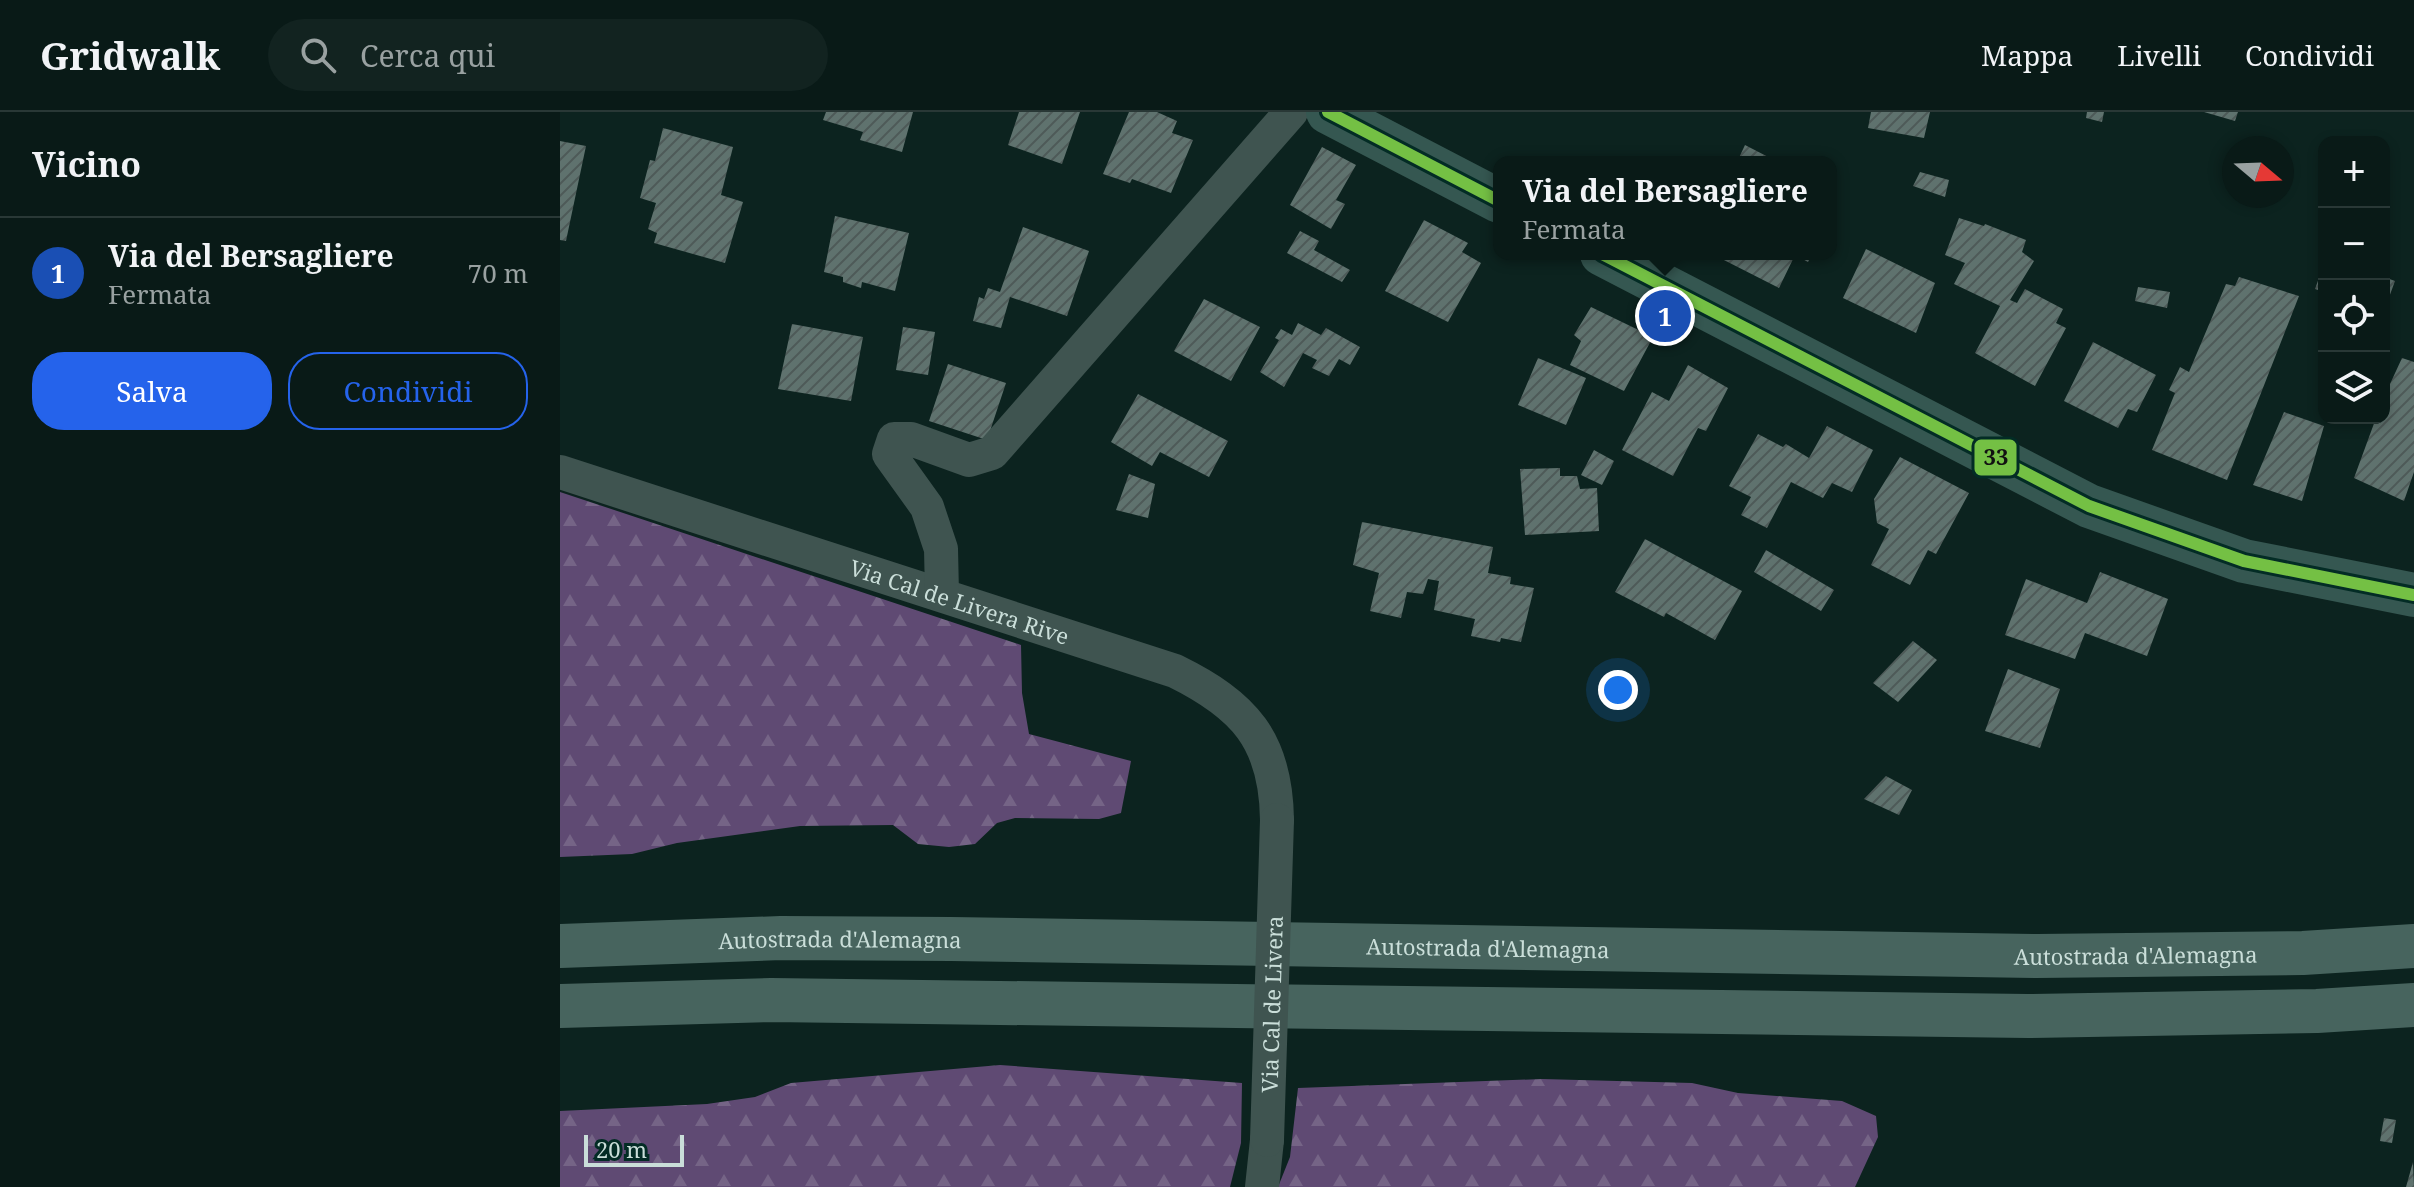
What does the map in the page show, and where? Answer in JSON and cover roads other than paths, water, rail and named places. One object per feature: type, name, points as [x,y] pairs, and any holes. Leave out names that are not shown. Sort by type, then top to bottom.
[{"type":"highway","name":"Autostrada d'Alemagna","points":[[560,946],[781,938],[935,939],[2037,956],[2303,953],[2414,946]]},
{"type":"highway","points":[[560,1006],[771,1000],[2028,1016],[2317,1011],[2414,1005]]},
{"type":"main road","points":[[1328,112],[1493,198]]},
{"type":"main road","points":[[1614,260],[2089,506],[2244,561],[2414,595]]},
{"type":"street","points":[[942,594],[941,549],[927,507],[889,454],[894,439],[911,439],[969,460],[992,453],[1291,112]]},
{"type":"street","name":"Via Cal de Livera Rive","points":[[560,472],[1160,665],[1216,692],[1247,721],[1268,754],[1277,795],[1277,820]]},
{"type":"street","name":"Via Cal de Livera","points":[[1262,1187],[1267,1140],[1277,820]]},
{"type":"place","name":"Via del Bersagliere","points":[[1665,316]]}]
